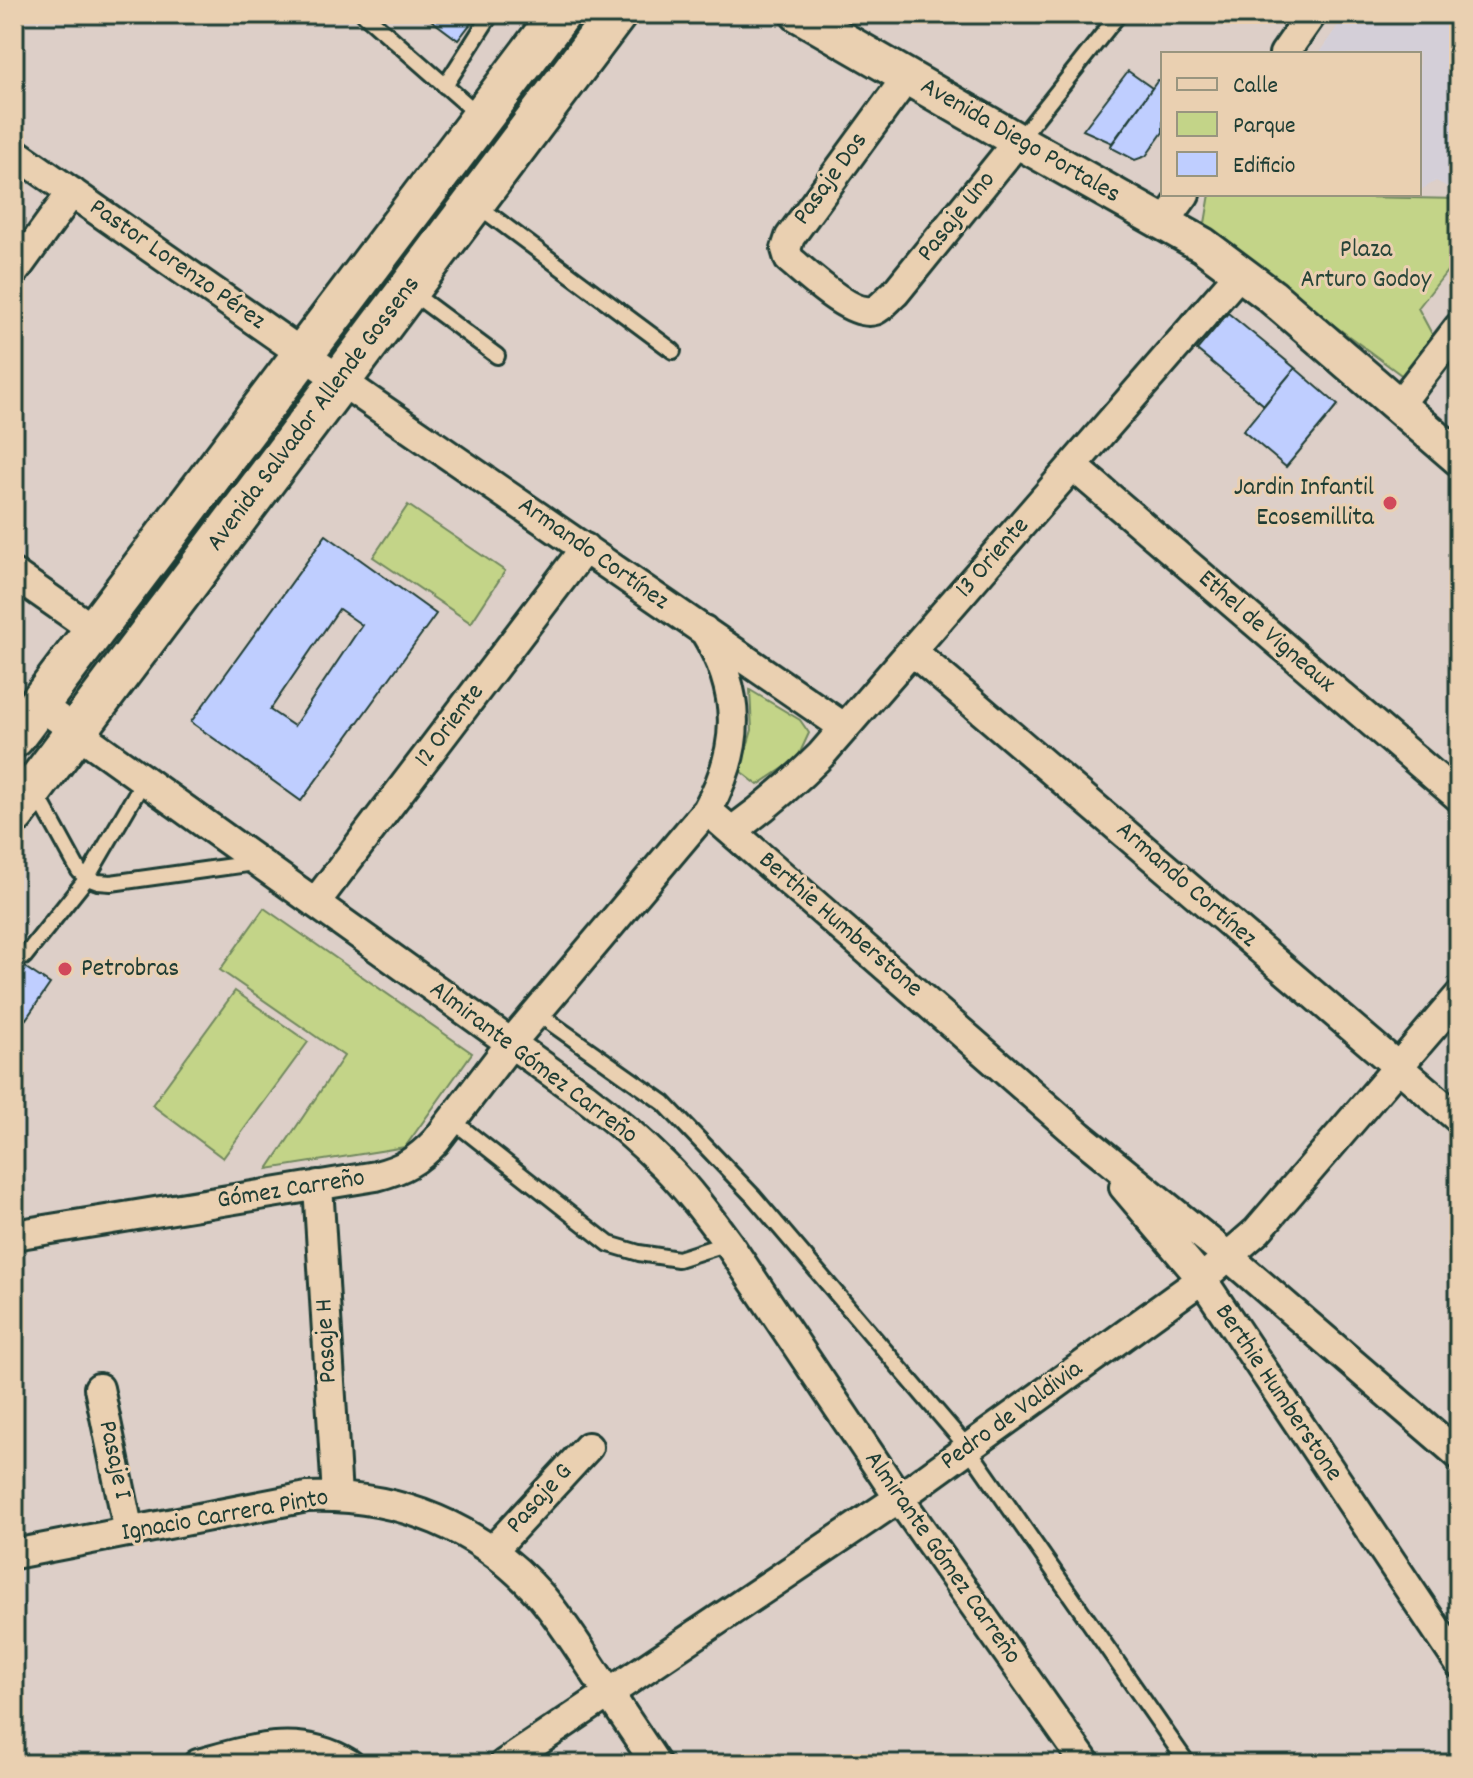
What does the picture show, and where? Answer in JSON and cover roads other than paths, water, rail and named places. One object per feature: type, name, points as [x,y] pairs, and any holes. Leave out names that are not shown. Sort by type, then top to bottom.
[{"type":"main road","name":"Avenida Salvador Allende Gossens","points":[[14,737],[560,14]]},
{"type":"main road","name":"Avenida Salvador Allende Gossens","points":[[24,801],[616,14]]},
{"type":"street","name":"Avenida Diego Portales","points":[[798,14],[830,28],[907,77],[1203,245],[1241,272],[1459,458]]},
{"type":"street","points":[[1285,52],[1312,14]]},
{"type":"street","name":"Pasaje Dos","points":[[895,293],[876,309],[848,306],[789,259],[786,249],[790,237],[907,77]]},
{"type":"street","name":"Pasaje Uno","points":[[895,293],[1018,141]]},
{"type":"street","name":"Pastor Lorenzo Pérez","points":[[14,152],[341,379]]},
{"type":"street","points":[[14,272],[72,192]]},
{"type":"street","points":[[1164,223],[1184,196]]},
{"type":"street","name":"13 Oriente","points":[[732,831],[795,781],[845,728],[1241,272]]},
{"type":"street","points":[[1398,406],[1459,327]]},
{"type":"street","name":"Armando Cortínez","points":[[341,379],[845,728]]},
{"type":"street","name":"Ethel de Vigneaux","points":[[1073,466],[1459,797]]},
{"type":"street","name":"12 Oriente","points":[[315,903],[585,548]]},
{"type":"street","points":[[14,574],[94,630]]},
{"type":"street","points":[[511,1043],[707,810],[718,790],[732,745],[732,698],[717,651],[704,630]]},
{"type":"street","name":"Armando Cortínez","points":[[912,651],[1459,1119]]},
{"type":"street","name":"Almirante Gómez Carreño","points":[[38,704],[583,1095],[626,1129],[673,1175],[728,1243],[899,1498],[1086,1764]]},
{"type":"street","name":"Berthie Humberstone","points":[[707,810],[1080,1136],[1229,1257],[1459,1455]]},
{"type":"street","name":"Pedro de Valdivia","points":[[504,1764],[899,1498],[1202,1279],[1257,1231],[1459,996]]},
{"type":"street","name":"Gómez Carreño","points":[[14,1235],[393,1172],[409,1165],[436,1141],[511,1043]]},
{"type":"street","name":"Berthie Humberstone","points":[[1080,1136],[1202,1279],[1459,1663]]},
{"type":"street","name":"Pasaje H","points":[[318,1185],[337,1496]]},
{"type":"street","name":"Pasaje I","points":[[99,1388],[129,1532]]},
{"type":"street","name":"Pasaje G","points":[[492,1551],[588,1447]]},
{"type":"street","name":"Ignacio Carrera Pinto","points":[[14,1554],[307,1497],[337,1496],[392,1504],[445,1523],[492,1551],[520,1574],[563,1624],[656,1764]]},
{"type":"street","points":[[198,1764],[273,1746],[322,1752],[349,1764]]},
{"type":"lane","points":[[364,14],[481,118]]},
{"type":"lane","points":[[445,86],[491,14]]},
{"type":"lane","points":[[1018,141],[1119,14]]},
{"type":"lane","points":[[474,202],[673,351]]},
{"type":"lane","points":[[408,289],[497,356]]},
{"type":"lane","points":[[24,957],[87,878],[144,780]]},
{"type":"lane","points":[[24,801],[79,871],[98,882],[111,883],[258,862]]},
{"type":"lane","points":[[537,1013],[664,1103],[753,1196],[968,1448],[1188,1764]]},
{"type":"lane","points":[[452,1120],[609,1244],[639,1253],[678,1259],[728,1243]]},
{"type":"place","name":"Jardin Infantil Ecosemillita","points":[[1390,503]]},
{"type":"place","name":"Petrobras","points":[[65,969]]},
{"type":"park label","name":"Plaza Arturo Godoy","points":[[1366,265]]}]
